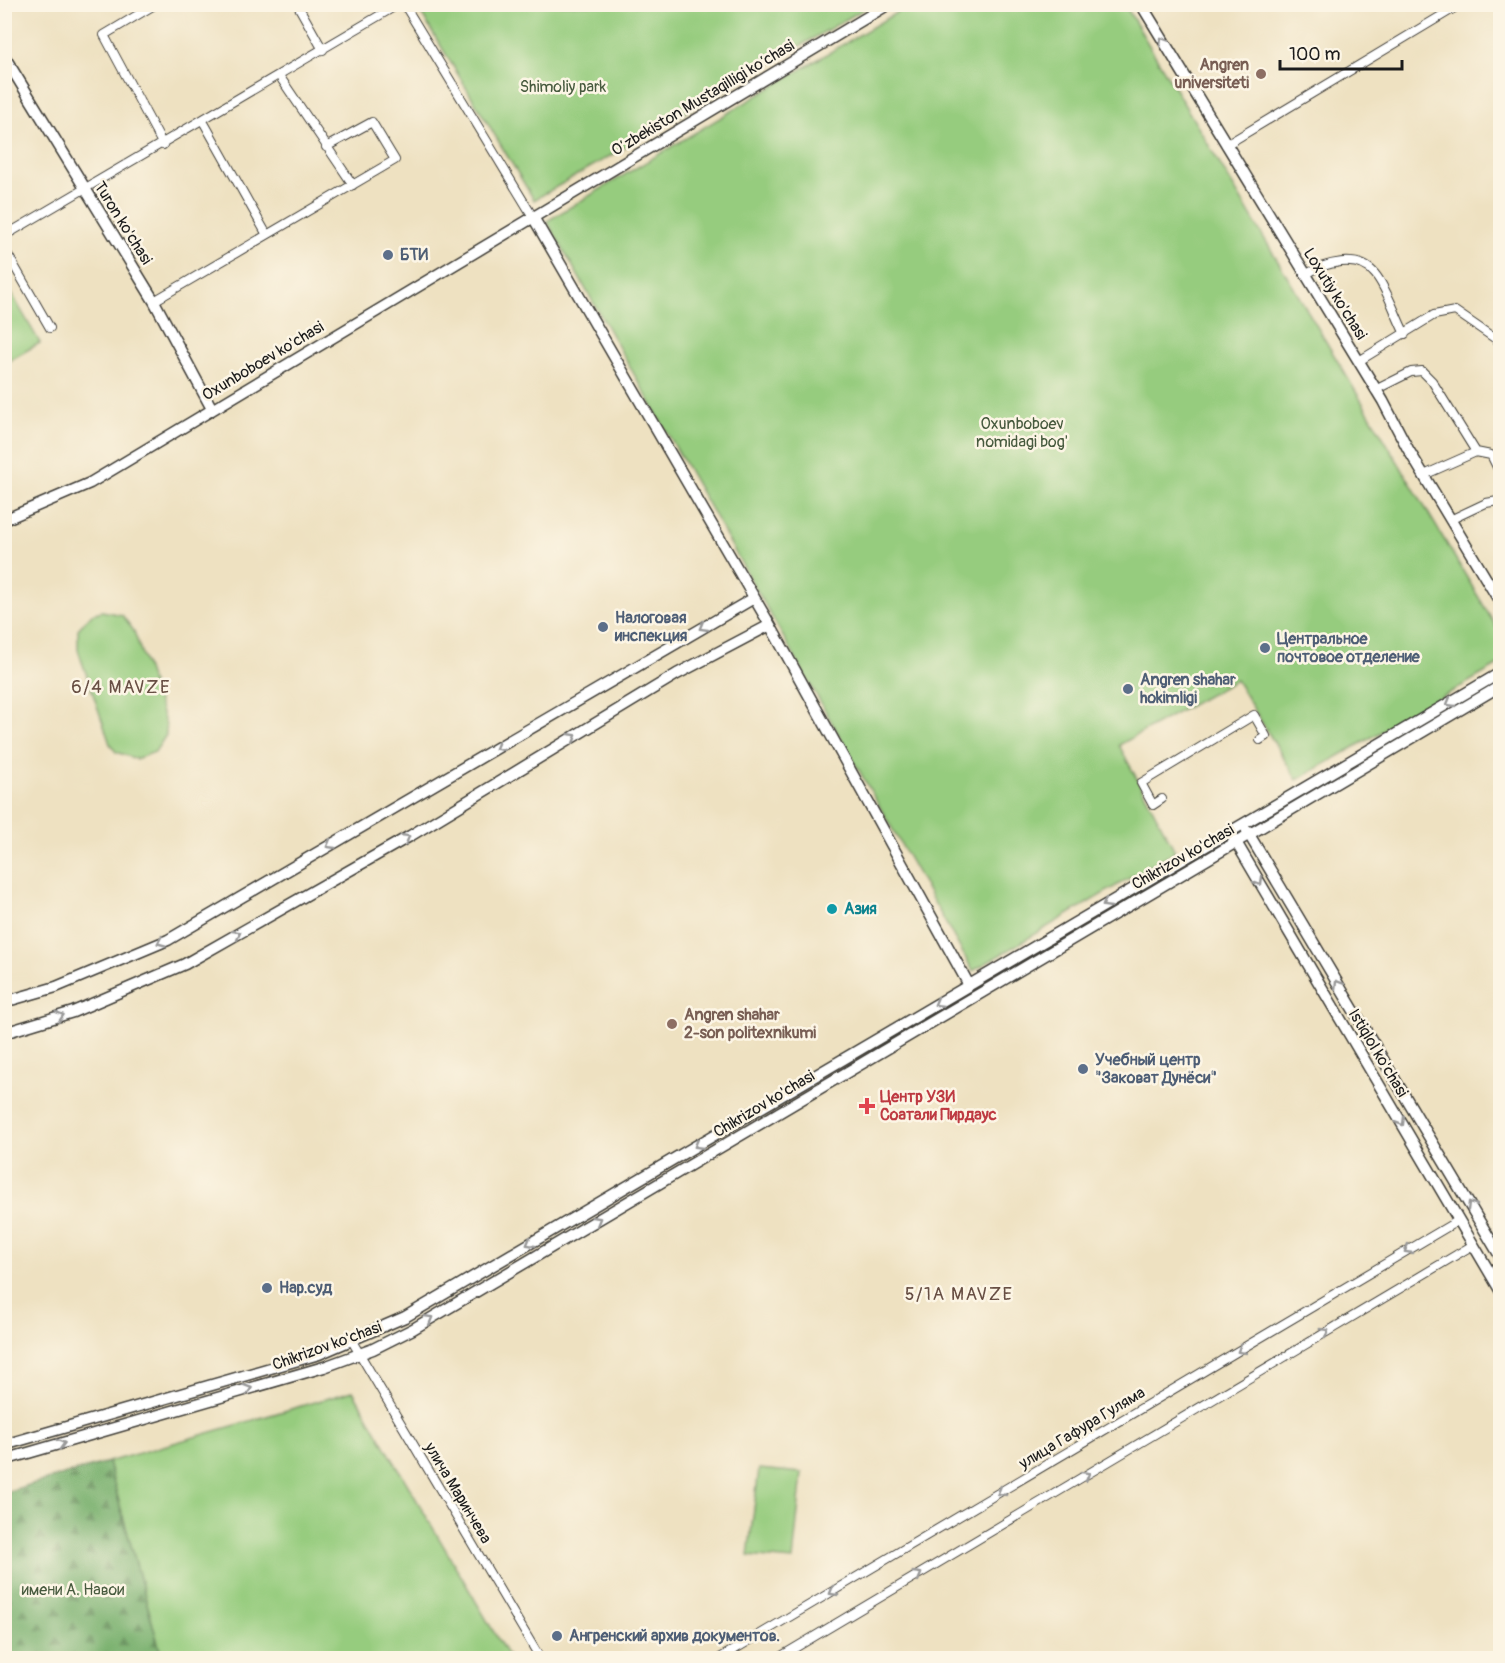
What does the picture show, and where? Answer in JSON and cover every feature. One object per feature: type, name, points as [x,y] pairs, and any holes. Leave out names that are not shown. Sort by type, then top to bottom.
[{"type":"main road","name":"O‘zbekiston Mustaqilligi ko‘chasi","points":[[533,218],[889,4]]},
{"type":"main road","name":"Loxutiy ko'chasi","points":[[1141,4],[1359,361],[1500,602]]},
{"type":"main road","name":"Turon ko'chasi","points":[[4,56],[154,301],[212,409]]},
{"type":"main road","name":"Oxunboboev ko'chasi","points":[[4,520],[90,483],[533,218]]},
{"type":"main road","points":[[533,218],[770,626],[969,985]]},
{"type":"main road","points":[[4,1002],[57,987],[168,940],[754,598]]},
{"type":"main road","points":[[4,1033],[73,1012],[184,964],[410,836],[677,674],[770,626]]},
{"type":"main road","name":"Chikrizov ko'chasi","points":[[4,1445],[319,1354],[405,1317],[1500,673]]},
{"type":"main road","name":"Chikrizov ko'chasi","points":[[4,1460],[324,1366],[360,1354],[413,1329],[1500,686]]},
{"type":"main road","name":"Istiqlol ko'chasi","points":[[1243,824],[1500,1256]]},
{"type":"main road","name":"Istiqlol ko'chasi","points":[[1229,832],[1500,1288]]},
{"type":"main road","points":[[1193,853],[1199,864]]},
{"type":"street","points":[[156,4],[104,35],[163,145]]},
{"type":"street","points":[[297,4],[323,50]]},
{"type":"street","points":[[4,236],[280,77],[399,4]]},
{"type":"street","points":[[404,4],[533,218]]},
{"type":"street","points":[[1226,145],[1461,4]]},
{"type":"street","points":[[280,77],[352,185]]},
{"type":"street","points":[[203,122],[267,235]]},
{"type":"street","points":[[154,301],[395,160],[372,122],[326,147]]},
{"type":"street","points":[[4,248],[50,328]]},
{"type":"street","points":[[1305,275],[1332,262],[1356,263],[1375,273],[1405,334]]},
{"type":"street","points":[[1359,361],[1434,315],[1455,311],[1500,342]]},
{"type":"street","points":[[1376,390],[1411,372],[1422,371],[1432,381],[1476,452]]},
{"type":"street","points":[[1424,475],[1476,452],[1491,455],[1500,473]]},
{"type":"street","points":[[1450,519],[1486,503],[1500,500]]},
{"type":"street","points":[[1162,799],[1153,804],[1140,783],[1254,715],[1266,736],[1260,740]]},
{"type":"street","name":"улица Гафура Гуляма","points":[[720,1659],[1459,1220]]},
{"type":"street","points":[[777,1659],[1473,1245]]},
{"type":"street","name":"улича Маринчева","points":[[352,1341],[540,1659]]},
{"type":"green space","name":"Shimoliy park","points":[[416,5],[871,5],[534,200]]},
{"type":"green space","name":"Oxunboboev nomidagi bog'","points":[[909,5],[1125,5],[1500,633],[1500,664],[1297,780],[1236,680],[1119,745],[1175,851],[973,971],[547,221]]},
{"type":"green space","points":[[6,284],[40,343],[5,363],[4,285]]},
{"type":"green space","points":[[102,611],[122,615],[134,631],[166,725],[166,735],[155,752],[136,759],[116,752],[110,744],[78,650],[78,629],[92,614]]},
{"type":"green space","points":[[353,1391],[509,1658],[162,1658],[108,1462]]},
{"type":"green space","name":"имени А. Навои","points":[[108,1462],[162,1658],[5,1658],[5,1492]]},
{"type":"green space","points":[[759,1469],[802,1473],[793,1560],[748,1556]]},
{"type":"place","name":"Angren universiteti","points":[[1261,74]]},
{"type":"place","name":"БТИ","points":[[388,255]]},
{"type":"place","name":"Налоговая инспекция","points":[[603,627]]},
{"type":"place","name":"Центральное почтовое отделение","points":[[1265,648]]},
{"type":"place","name":"Angren shahar hokimligi","points":[[1128,689]]},
{"type":"place","name":"Азия","points":[[832,909]]},
{"type":"place","name":"Angren shahar 2-son politexnikumi","points":[[672,1024]]},
{"type":"place","name":"Учебный центр \"Заковат Дунёси\"","points":[[1083,1069]]},
{"type":"place","name":"Центр УЗИ Соатали Пирдаус","points":[[867,1106]]},
{"type":"place","name":"Нар.суд","points":[[267,1288]]},
{"type":"place","name":"Ангренский архив документов.","points":[[557,1636]]},
{"type":"district","name":"6/4 MAVZE","points":[[121,687]]},
{"type":"district","name":"5/1A MAVZE","points":[[959,1294]]}]
